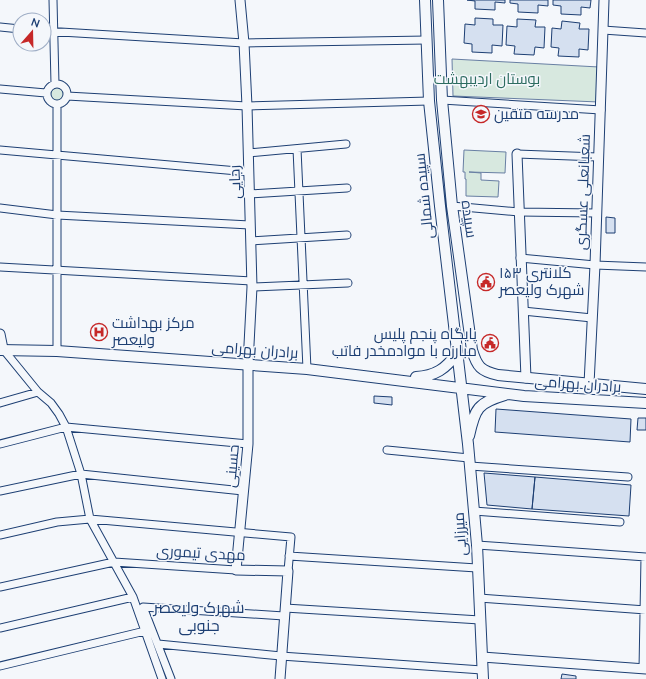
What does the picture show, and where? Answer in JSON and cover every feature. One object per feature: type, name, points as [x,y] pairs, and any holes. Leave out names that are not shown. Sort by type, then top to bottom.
[{"type":"main road","name":"سپیده شمالی","points":[[425,0],[429,101],[460,388]]},
{"type":"main road","name":"سپیده","points":[[438,0],[442,100],[452,206],[472,350],[480,368]]},
{"type":"main road","points":[[434,151],[447,150]]},
{"type":"main road","points":[[443,237],[456,235]]},
{"type":"main road","name":"برادران بهرامی","points":[[2,350],[57,351],[248,364],[388,378],[512,394],[646,403]]},
{"type":"main road","points":[[388,378],[428,376],[440,371],[451,362],[457,353]]},
{"type":"main road","name":"برادران بهرامی","points":[[480,368],[488,373],[498,375],[646,389]]},
{"type":"main road","points":[[468,444],[473,417],[481,405],[512,394],[508,388],[513,382],[523,378]]},
{"type":"main road","name":"میرزایی","points":[[460,388],[468,444],[477,545],[483,674]]},
{"type":"street","points":[[54,0],[56,84]]},
{"type":"street","name":"رجایی","points":[[240,0],[247,106],[252,284],[248,364]]},
{"type":"street","name":"شعبانعلی عسگری","points":[[589,384],[595,265],[604,0]]},
{"type":"street","points":[[0,27],[12,28]]},
{"type":"street","points":[[603,30],[646,32]]},
{"type":"street","points":[[54,32],[244,43],[427,40]]},
{"type":"street","points":[[56,84],[63,86],[67,92],[67,96],[64,101],[56,105],[50,103],[46,97],[46,93],[49,87],[56,84]]},
{"type":"street","points":[[0,89],[46,93]]},
{"type":"street","points":[[67,96],[247,106],[429,101]]},
{"type":"street","points":[[442,100],[601,110]]},
{"type":"street","points":[[56,105],[58,155],[57,351]]},
{"type":"street","points":[[248,153],[346,144]]},
{"type":"street","points":[[297,149],[307,369]]},
{"type":"street","points":[[0,150],[249,172]]},
{"type":"street","points":[[523,378],[523,311],[516,154],[598,157]]},
{"type":"street","points":[[249,194],[347,188]]},
{"type":"street","points":[[452,206],[519,212],[596,213]]},
{"type":"street","points":[[0,208],[57,214],[250,225]]},
{"type":"street","points":[[251,241],[347,236]]},
{"type":"street","points":[[520,258],[595,265],[646,267]]},
{"type":"street","points":[[0,267],[252,284],[348,283]]},
{"type":"street","points":[[523,311],[592,318]]},
{"type":"street","points":[[0,334],[2,350],[38,392],[51,404],[59,414],[66,427],[81,474],[90,519],[134,597],[162,679]]},
{"type":"street","name":"حسینی","points":[[236,570],[248,444],[248,364]]},
{"type":"street","points":[[0,403],[38,392]]},
{"type":"street","points":[[0,444],[66,427],[248,444]]},
{"type":"street","points":[[387,450],[469,462],[628,477]]},
{"type":"street","points":[[0,491],[81,474],[243,491]]},
{"type":"street","points":[[474,511],[620,522]]},
{"type":"street","points":[[0,535],[57,522],[90,519],[291,537],[280,679]]},
{"type":"street","points":[[477,545],[645,557],[644,669],[482,657]]},
{"type":"street","points":[[289,556],[477,568]]},
{"type":"street","name":"مهدی تیموری","points":[[0,587],[114,562],[236,570],[288,571]]},
{"type":"street","points":[[0,628],[134,597]]},
{"type":"street","points":[[479,598],[645,610]]},
{"type":"street","points":[[171,679],[143,607],[480,620]]},
{"type":"street","points":[[0,666],[145,631]]},
{"type":"street","points":[[158,644],[483,674]]},
{"type":"green space","name":"بوستان اردیبهشت","points":[[452,59],[599,67],[599,102],[453,96]]},
{"type":"green space","points":[[57,86],[63,89],[66,95],[63,101],[57,104],[51,101],[48,95],[51,89]]},
{"type":"green space","points":[[464,150],[506,152],[505,173],[469,172],[481,173],[481,180],[499,181],[498,197],[466,196],[466,179],[465,172],[463,172]]},
{"type":"building","points":[[467,0],[505,0],[505,3],[495,2],[495,10],[475,9],[475,1]]},
{"type":"building","points":[[510,0],[548,0],[548,6],[538,5],[538,13],[518,12],[518,4],[510,3]]},
{"type":"building","points":[[553,0],[591,0],[590,8],[581,7],[581,15],[561,14],[561,6],[553,5]]},
{"type":"building","points":[[475,18],[493,19],[493,25],[503,25],[502,46],[492,45],[492,53],[472,52],[472,44],[464,43],[465,24],[475,25]]},
{"type":"building","points":[[517,19],[536,20],[535,27],[545,27],[544,48],[535,47],[534,55],[514,54],[515,46],[506,45],[507,26],[517,27]]},
{"type":"building","points":[[562,21],[580,23],[579,29],[589,29],[588,50],[579,49],[579,57],[558,56],[559,48],[551,47],[552,28],[561,29]]},
{"type":"building","points":[[606,217],[615,218],[615,233],[606,233]]},
{"type":"building","points":[[374,396],[392,397],[392,405],[374,403]]},
{"type":"building","points":[[496,409],[631,419],[630,442],[495,432]]},
{"type":"building","points":[[638,418],[646,418],[646,430],[637,430]]},
{"type":"building","points":[[484,473],[535,477],[532,509],[487,505]]},
{"type":"building","points":[[535,477],[631,485],[629,516],[532,509]]},
{"type":"building","points":[[562,674],[576,676],[576,679],[561,679]]},
{"type":"place","name":"مدرسه متقین","points":[[481,114]]},
{"type":"place","name":"کلانتری ۱۵۳ شهرک ولیعصر","points":[[486,282]]},
{"type":"place","name":"مرکز بهداشت ولیعصر","points":[[99,332]]},
{"type":"place","name":"پایگاه پنجم پلیس مبارزه با موادمخدر فاتب","points":[[490,343]]},
{"type":"district","name":"شهرک ولیعصر جنوبی","points":[[199,616]]}]
